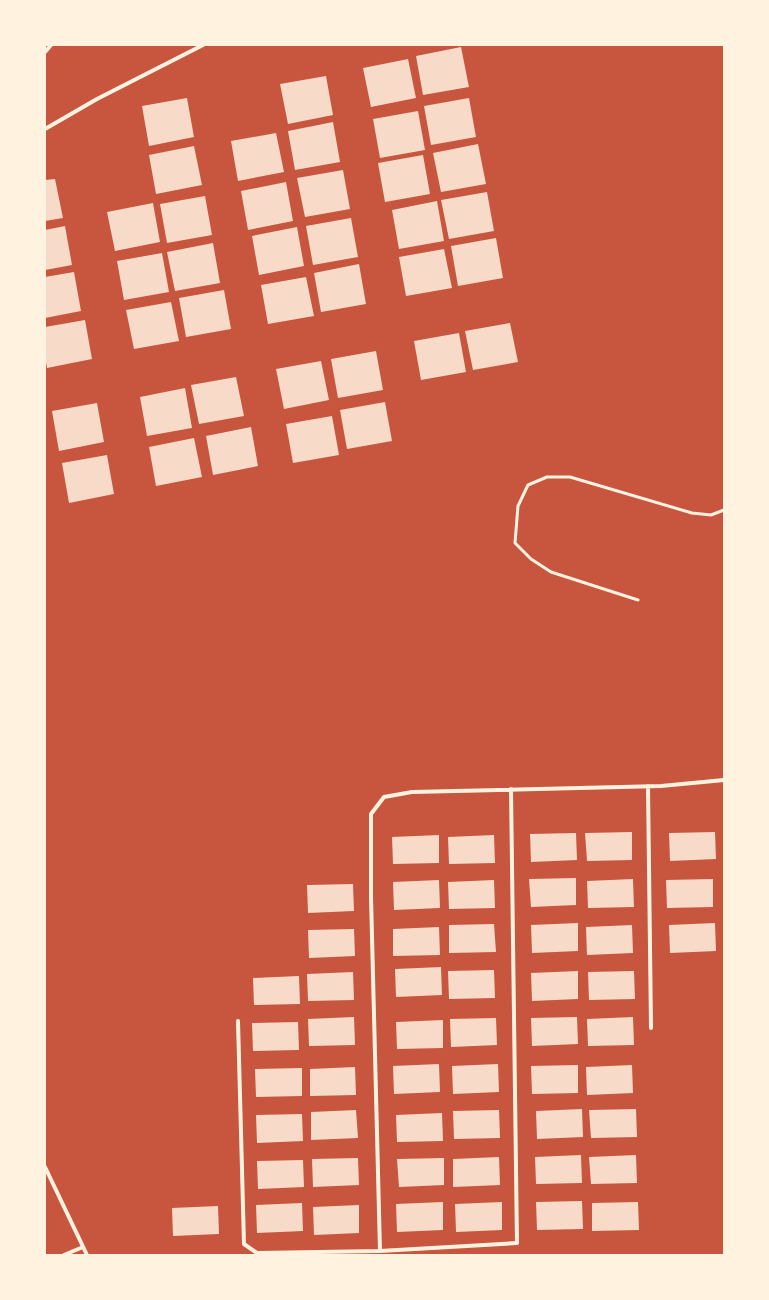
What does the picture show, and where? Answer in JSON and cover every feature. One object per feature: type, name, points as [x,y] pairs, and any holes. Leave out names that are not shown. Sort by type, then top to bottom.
[{"type":"street","points":[[45,52],[51,45]]},
{"type":"street","points":[[45,129],[97,99],[202,45]]},
{"type":"street","points":[[380,1251],[371,897],[371,814],[384,797],[412,792],[648,786],[724,780]]},
{"type":"street","points":[[648,786],[651,1028]]},
{"type":"street","points":[[238,1021],[244,1244],[257,1253],[380,1251],[517,1243],[511,789]]},
{"type":"street","points":[[45,1167],[87,1255]]},
{"type":"street","points":[[64,1255],[83,1247]]},
{"type":"lane","points":[[638,600],[552,572],[531,559],[515,543],[518,506],[528,485],[547,477],[570,476],[692,513],[711,515],[724,510]]},
{"type":"building","points":[[461,47],[469,87],[423,95],[416,56]]},
{"type":"building","points":[[408,59],[416,98],[371,107],[363,68]]},
{"type":"building","points":[[326,76],[333,115],[288,124],[280,84]]},
{"type":"building","points":[[187,98],[194,137],[149,146],[142,106]]},
{"type":"building","points":[[469,98],[476,137],[431,145],[424,106]]},
{"type":"building","points":[[418,111],[425,150],[380,158],[373,119]]},
{"type":"building","points":[[333,122],[340,162],[295,170],[288,131]]},
{"type":"building","points":[[276,133],[284,172],[238,181],[231,141]]},
{"type":"building","points":[[478,144],[486,184],[441,192],[433,153]]},
{"type":"building","points":[[194,146],[202,185],[156,194],[149,155]]},
{"type":"building","points":[[423,155],[430,194],[385,202],[378,163]]},
{"type":"building","points":[[343,170],[350,209],[305,217],[297,178]]},
{"type":"building","points":[[55,179],[63,218],[45,221],[45,180]]},
{"type":"building","points":[[286,182],[293,221],[248,230],[241,191]]},
{"type":"building","points":[[487,192],[494,231],[449,239],[441,200]]},
{"type":"building","points":[[205,196],[212,235],[167,243],[160,204]]},
{"type":"building","points":[[437,201],[444,241],[399,249],[392,210]]},
{"type":"building","points":[[153,203],[160,242],[115,251],[107,212]]},
{"type":"building","points":[[351,218],[358,257],[313,265],[306,226]]},
{"type":"building","points":[[65,226],[72,265],[45,270],[45,230]]},
{"type":"building","points":[[297,227],[304,266],[259,275],[252,236]]},
{"type":"building","points":[[496,238],[503,278],[458,286],[451,246]]},
{"type":"building","points":[[213,243],[220,283],[175,291],[167,252]]},
{"type":"building","points":[[444,249],[452,288],[406,296],[399,257]]},
{"type":"building","points":[[162,253],[169,292],[124,300],[117,261]]},
{"type":"building","points":[[359,264],[366,304],[321,312],[314,273]]},
{"type":"building","points":[[74,272],[81,311],[45,318],[45,277]]},
{"type":"building","points":[[306,277],[314,316],[268,324],[261,285]]},
{"type":"building","points":[[224,290],[231,329],[186,337],[179,298]]},
{"type":"building","points":[[171,302],[179,341],[134,349],[126,310]]},
{"type":"building","points":[[85,320],[92,359],[47,368],[45,357],[45,327]]},
{"type":"building","points":[[510,323],[518,362],[473,370],[465,331]]},
{"type":"building","points":[[459,333],[466,372],[421,380],[414,341]]},
{"type":"building","points":[[376,351],[383,390],[338,398],[331,359]]},
{"type":"building","points":[[321,361],[329,400],[284,409],[276,369]]},
{"type":"building","points":[[236,377],[244,416],[199,424],[191,385]]},
{"type":"building","points":[[185,388],[192,428],[147,436],[140,397]]},
{"type":"building","points":[[385,402],[392,441],[347,449],[340,410]]},
{"type":"building","points":[[97,403],[104,442],[59,451],[52,411]]},
{"type":"building","points":[[332,416],[339,455],[293,463],[286,424]]},
{"type":"building","points":[[251,427],[258,466],[213,475],[206,436]]},
{"type":"building","points":[[194,438],[202,477],[156,486],[149,447]]},
{"type":"building","points":[[107,455],[114,494],[69,503],[62,463]]},
{"type":"building","points":[[632,832],[632,860],[587,861],[585,833]]},
{"type":"building","points":[[715,832],[716,859],[670,861],[669,833]]},
{"type":"building","points":[[576,833],[577,860],[531,862],[530,834]]},
{"type":"building","points":[[439,835],[439,863],[393,864],[392,837]]},
{"type":"building","points":[[494,835],[495,863],[449,864],[448,837]]},
{"type":"building","points":[[576,878],[576,905],[531,907],[529,879]]},
{"type":"building","points":[[633,879],[634,907],[588,908],[587,881]]},
{"type":"building","points":[[713,879],[713,907],[667,908],[666,880]]},
{"type":"building","points":[[439,880],[440,908],[394,910],[393,882]]},
{"type":"building","points":[[494,880],[495,908],[449,909],[448,882]]},
{"type":"building","points":[[353,884],[354,911],[308,913],[307,885]]},
{"type":"building","points":[[578,923],[578,951],[532,953],[531,925]]},
{"type":"building","points":[[715,923],[716,951],[670,953],[669,925]]},
{"type":"building","points":[[494,924],[496,952],[449,953],[449,925]]},
{"type":"building","points":[[632,925],[633,953],[587,955],[586,927]]},
{"type":"building","points":[[439,927],[440,955],[393,956],[393,929]]},
{"type":"building","points":[[354,929],[355,956],[309,958],[308,930]]},
{"type":"building","points":[[441,967],[442,995],[396,997],[395,969]]},
{"type":"building","points":[[494,970],[495,998],[449,999],[448,971]]},
{"type":"building","points":[[578,971],[578,999],[532,1001],[531,973]]},
{"type":"building","points":[[634,971],[635,999],[589,1000],[588,972]]},
{"type":"building","points":[[353,972],[354,1000],[308,1001],[307,974]]},
{"type":"building","points":[[299,976],[300,1004],[254,1005],[253,978]]},
{"type":"building","points":[[354,1017],[355,1045],[309,1046],[308,1019]]},
{"type":"building","points":[[577,1017],[578,1044],[532,1046],[531,1018]]},
{"type":"building","points":[[633,1017],[634,1045],[588,1046],[587,1019]]},
{"type":"building","points":[[496,1018],[497,1045],[451,1047],[450,1019]]},
{"type":"building","points":[[443,1020],[443,1048],[397,1049],[396,1022]]},
{"type":"building","points":[[298,1022],[299,1050],[253,1051],[252,1023]]},
{"type":"building","points":[[439,1064],[440,1092],[394,1094],[393,1066]]},
{"type":"building","points":[[498,1064],[499,1092],[453,1094],[452,1066]]},
{"type":"building","points":[[578,1065],[578,1093],[532,1094],[531,1066]]},
{"type":"building","points":[[632,1065],[633,1093],[587,1095],[586,1067]]},
{"type":"building","points":[[355,1067],[356,1095],[310,1096],[310,1069]]},
{"type":"building","points":[[302,1068],[302,1096],[256,1097],[255,1069]]},
{"type":"building","points":[[582,1109],[583,1137],[537,1139],[536,1111]]},
{"type":"building","points":[[636,1109],[637,1137],[591,1138],[589,1110]]},
{"type":"building","points":[[356,1110],[358,1138],[311,1140],[311,1112]]},
{"type":"building","points":[[499,1110],[500,1138],[454,1139],[453,1111]]},
{"type":"building","points":[[442,1113],[443,1141],[397,1142],[396,1115]]},
{"type":"building","points":[[302,1114],[303,1141],[257,1143],[256,1115]]},
{"type":"building","points":[[581,1155],[582,1183],[536,1184],[535,1157]]},
{"type":"building","points":[[636,1155],[637,1183],[591,1184],[589,1157]]},
{"type":"building","points":[[499,1157],[500,1185],[453,1187],[453,1159]]},
{"type":"building","points":[[358,1158],[359,1185],[313,1187],[312,1159]]},
{"type":"building","points":[[444,1158],[444,1185],[399,1187],[397,1159]]},
{"type":"building","points":[[303,1160],[304,1187],[258,1189],[257,1161]]},
{"type":"building","points":[[582,1201],[583,1229],[537,1230],[536,1202]]},
{"type":"building","points":[[443,1202],[443,1230],[397,1232],[396,1204]]},
{"type":"building","points":[[502,1202],[502,1230],[456,1232],[455,1204]]},
{"type":"building","points":[[638,1202],[639,1230],[592,1231],[592,1203]]},
{"type":"building","points":[[302,1203],[303,1231],[257,1233],[256,1205]]},
{"type":"building","points":[[359,1205],[359,1233],[314,1235],[313,1207]]},
{"type":"building","points":[[218,1206],[219,1234],[173,1236],[172,1208]]}]
